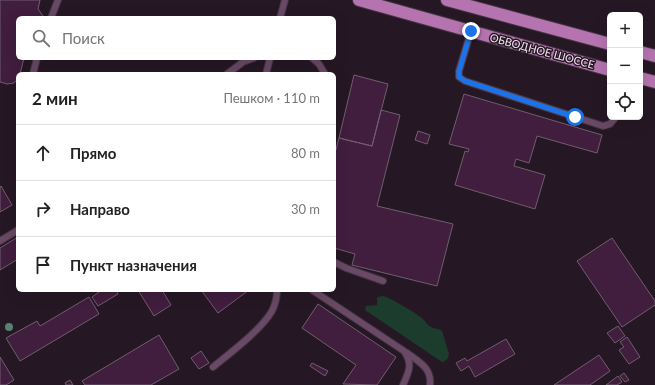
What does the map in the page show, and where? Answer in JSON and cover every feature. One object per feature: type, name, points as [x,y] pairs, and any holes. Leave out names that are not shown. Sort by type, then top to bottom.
[{"type":"main road","name":"ОБВОДНОЕ ШОССЕ","points":[[359,0],[607,69]]},
{"type":"main road","points":[[447,0],[607,43]]},
{"type":"main road","points":[[643,53],[655,56]]},
{"type":"main road","points":[[643,79],[655,82]]},
{"type":"lane","points":[[53,16],[58,0]]},
{"type":"lane","points":[[281,16],[285,0]]},
{"type":"lane","points":[[471,31],[459,71],[459,77],[465,81],[603,126],[610,124],[613,120]]},
{"type":"lane","points":[[34,72],[36,60]]},
{"type":"lane","points":[[230,72],[243,62],[248,60]]},
{"type":"lane","points":[[266,72],[270,60]]},
{"type":"lane","points":[[314,60],[324,72]]},
{"type":"lane","points":[[0,241],[16,231]]},
{"type":"lane","points":[[336,263],[383,281]]},
{"type":"lane","points":[[213,367],[255,331],[271,312],[277,292]]},
{"type":"lane","points":[[315,292],[404,351],[428,371],[431,378],[430,385]]},
{"type":"lane","points":[[402,385],[409,373],[410,363],[408,356],[404,351]]},
{"type":"green space","points":[[383,296],[412,311],[433,328],[442,331],[449,354],[445,361],[442,362],[365,310],[366,306],[377,305],[377,298]]},
{"type":"building","points":[[0,0],[40,0],[38,9],[43,16],[16,16],[16,60],[24,60],[20,72],[16,72],[16,81],[14,83],[7,84],[0,82]]},
{"type":"building","points":[[354,75],[388,84],[372,146],[339,138]]},
{"type":"building","points":[[464,94],[602,135],[597,153],[537,136],[529,163],[516,159],[514,166],[545,175],[535,209],[455,185],[465,151],[468,152],[469,149],[449,144]]},
{"type":"building","points":[[381,110],[400,115],[377,206],[453,224],[437,286],[352,265],[355,254],[336,249],[336,149],[339,138],[372,146]]},
{"type":"building","points":[[418,131],[430,135],[427,144],[415,140]]},
{"type":"building","points":[[1,186],[12,205],[0,212],[0,187]]},
{"type":"building","points":[[16,238],[16,260],[0,270],[0,248]]},
{"type":"building","points":[[612,238],[655,301],[655,305],[622,327],[577,261]]},
{"type":"building","points":[[99,292],[117,292],[118,294],[98,306],[92,297]]},
{"type":"building","points":[[139,292],[163,292],[171,305],[154,316]]},
{"type":"building","points":[[202,292],[246,292],[218,313]]},
{"type":"building","points":[[89,297],[99,314],[20,361],[6,338],[37,321],[40,326]]},
{"type":"building","points":[[318,304],[396,357],[377,385],[343,384],[356,365],[302,328]]},
{"type":"building","points":[[618,326],[625,336],[615,343],[607,333]]},
{"type":"building","points":[[159,335],[179,369],[151,385],[85,385],[82,381]]},
{"type":"building","points":[[627,337],[640,357],[629,364],[619,350],[624,347],[620,342]]},
{"type":"building","points":[[506,339],[515,354],[475,377],[469,366],[461,371],[456,363],[465,358],[467,361]]},
{"type":"building","points":[[201,351],[209,363],[199,369],[191,358]]},
{"type":"building","points":[[599,355],[610,371],[590,385],[554,385]]},
{"type":"building","points":[[0,357],[14,380],[6,385],[0,385]]},
{"type":"building","points":[[312,363],[328,371],[325,376],[310,366]]},
{"type":"building","points":[[624,373],[629,380],[625,382],[620,376]]},
{"type":"building","points":[[618,376],[622,382],[617,385],[606,385]]},
{"type":"building","points":[[70,380],[73,385],[66,385],[65,383]]},
{"type":"route","points":[[471,31],[459,71],[459,77],[465,81],[575,117]]}]
